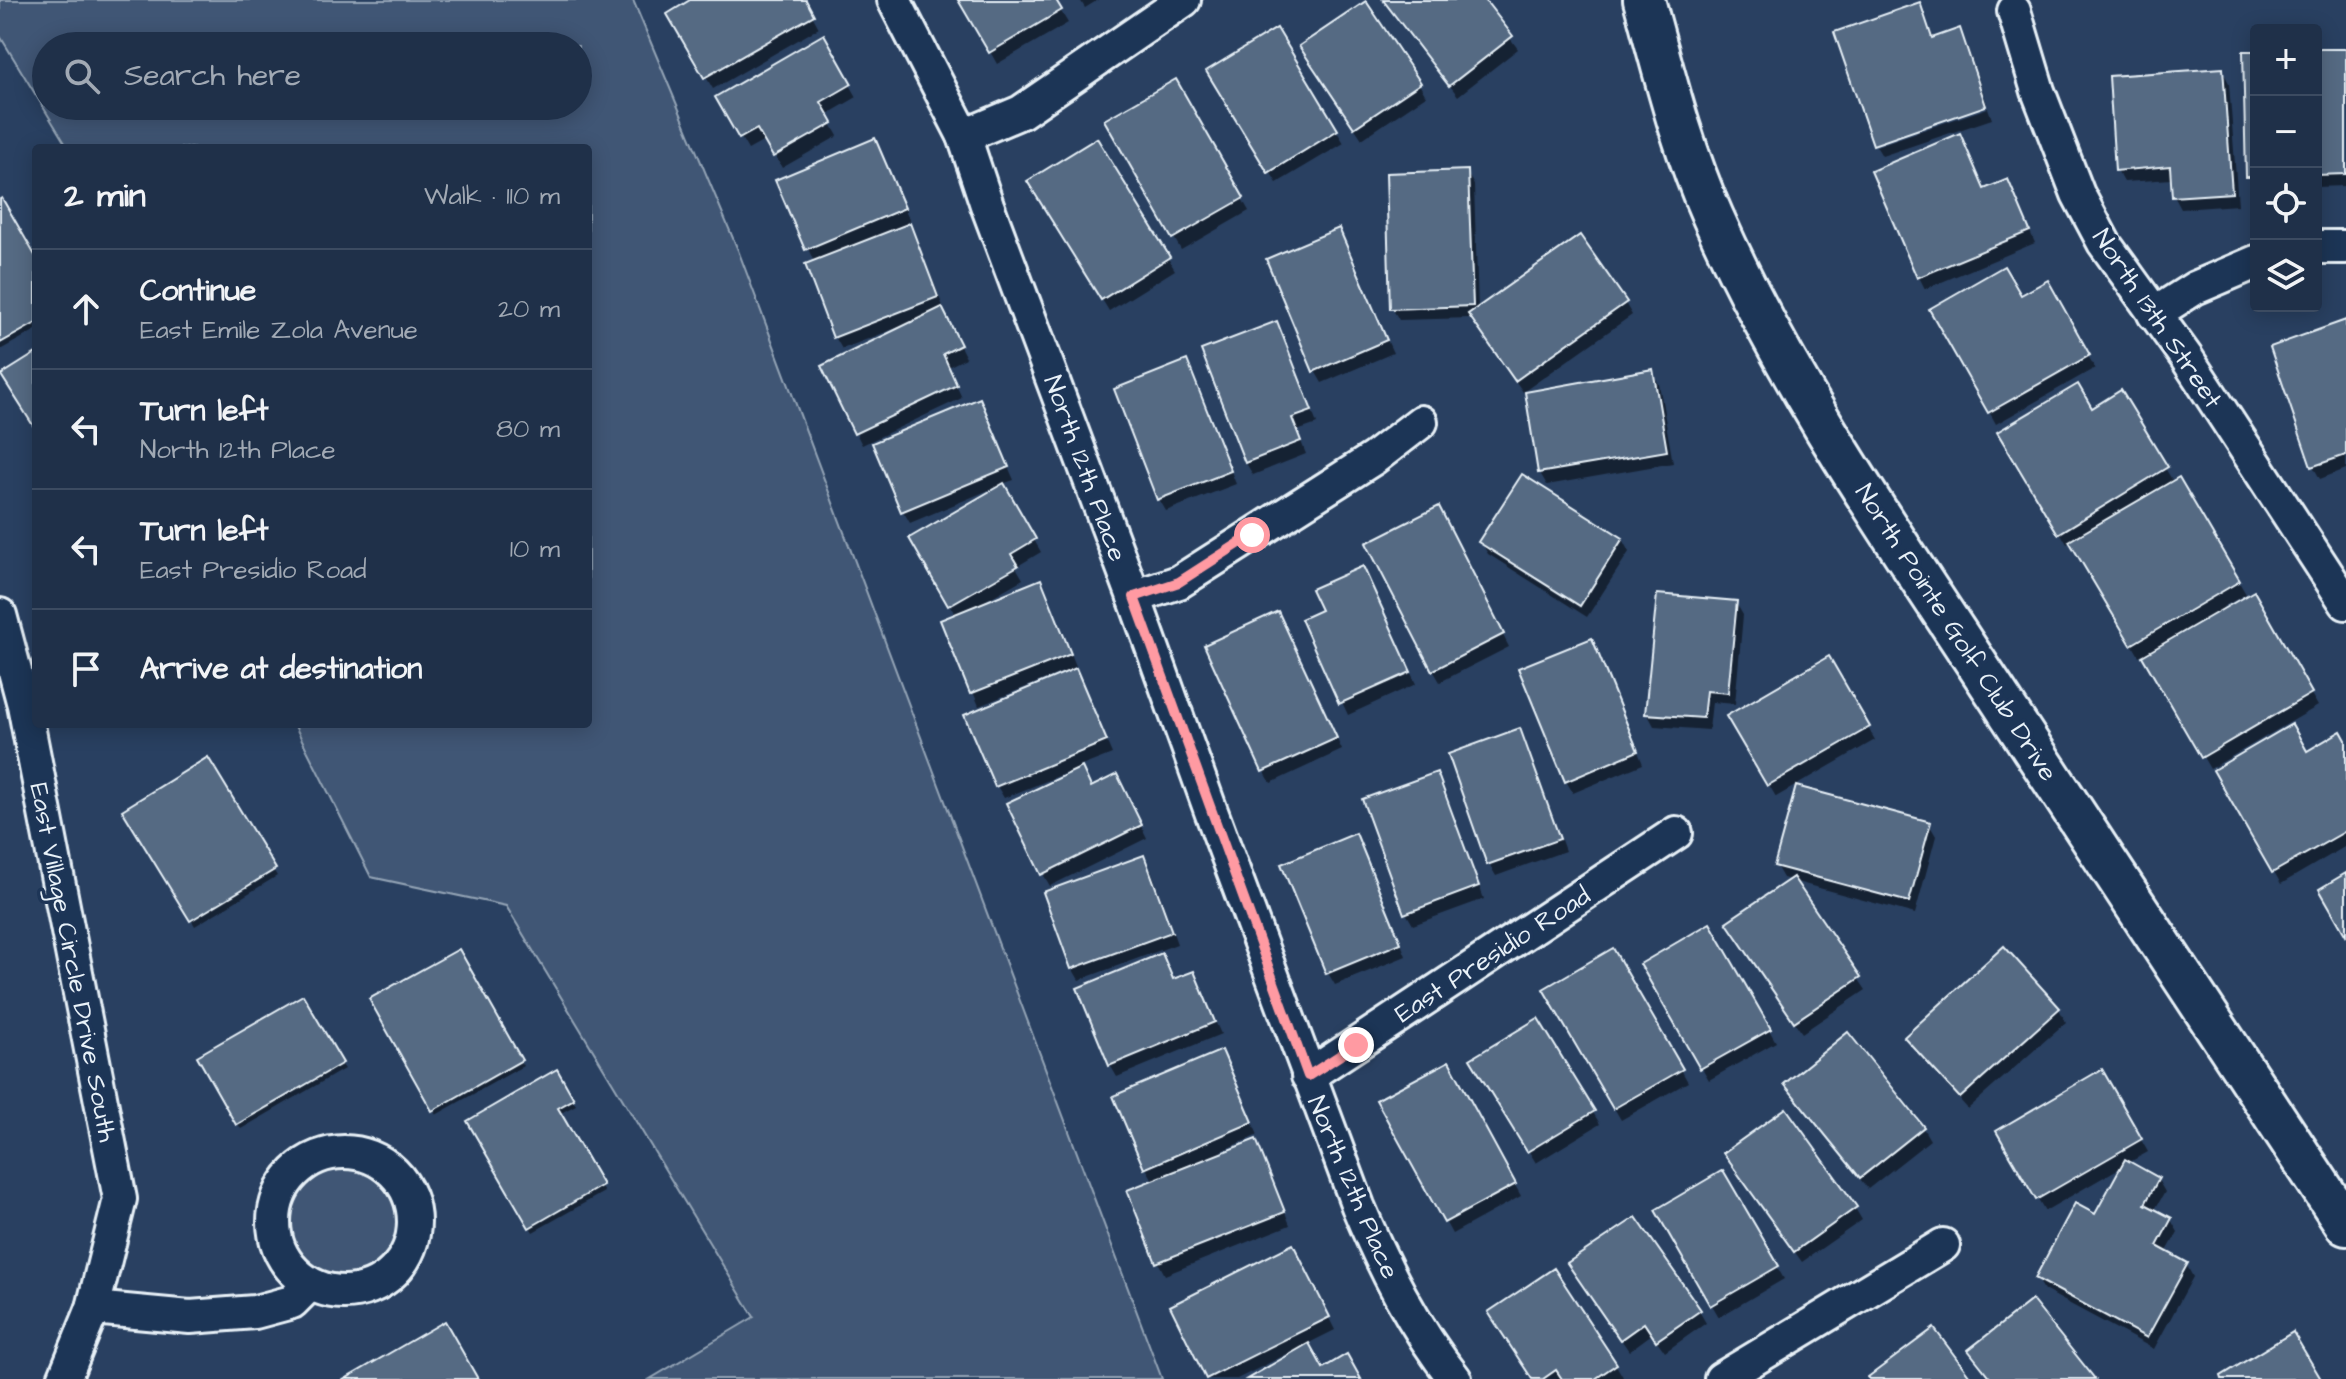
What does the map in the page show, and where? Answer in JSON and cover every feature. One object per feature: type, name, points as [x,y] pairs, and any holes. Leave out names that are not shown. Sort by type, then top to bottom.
[{"type":"street","name":"North 12th Place","points":[[894,0],[964,136],[1308,1076],[1381,1260],[1412,1319],[1455,1379]]},
{"type":"street","points":[[964,136],[1021,112],[1184,0]]},
{"type":"street","name":"North Pointe Golf Club Drive","points":[[1644,0],[1678,121],[1712,215],[1775,345],[1921,579],[2346,1225]]},
{"type":"street","name":"North 13th Street","points":[[2014,11],[2038,91],[2078,194],[2104,243],[2186,357],[2346,603]]},
{"type":"street","points":[[2322,247],[2346,247]]},
{"type":"street","points":[[2154,314],[2195,288],[2250,265]]},
{"type":"street","points":[[1134,597],[1179,582],[1374,458],[1421,422]]},
{"type":"street","name":"East Village Circle Drive South","points":[[0,615],[24,705],[120,1199],[93,1308],[64,1379]]},
{"type":"street","name":"East Presidio Road","points":[[1308,1076],[1676,833]]},
{"type":"street","points":[[344,1151],[367,1155],[382,1162],[395,1173],[413,1206],[412,1239],[407,1254],[386,1278],[364,1289],[341,1293],[310,1284],[287,1264],[274,1236],[273,1221],[280,1191],[289,1177],[317,1156],[344,1151]]},
{"type":"street","points":[[1721,1379],[1943,1245]]},
{"type":"street","points":[[93,1308],[190,1317],[255,1312],[292,1302],[310,1284]]},
{"type":"shaded area","points":[[0,0],[633,0],[738,250],[1162,1379],[650,1379],[754,1317],[506,906],[371,877],[296,728],[592,728],[592,144],[66,144],[51,120],[592,120],[592,32],[32,32],[32,89],[0,36]]},
{"type":"shaded area","points":[[344,1152],[371,1157],[394,1172],[409,1195],[414,1222],[409,1249],[394,1272],[371,1287],[344,1292],[317,1287],[294,1272],[279,1249],[274,1222],[279,1195],[294,1172],[317,1157]]},
{"type":"building","points":[[690,0],[806,0],[814,15],[704,78],[667,14]]},
{"type":"building","points":[[958,0],[1056,0],[1062,10],[989,53]]},
{"type":"building","points":[[1383,0],[1485,0],[1513,36],[1449,86]]},
{"type":"building","points":[[1366,1],[1421,83],[1354,128],[1299,46]]},
{"type":"building","points":[[1920,2],[1932,38],[1960,28],[1986,106],[1873,145],[1834,32]]},
{"type":"building","points":[[1277,28],[1338,130],[1268,173],[1206,71]]},
{"type":"building","points":[[824,34],[852,84],[821,102],[833,123],[773,157],[757,129],[739,139],[715,97]]},
{"type":"building","points":[[2322,49],[2346,49],[2346,174],[2322,175]]},
{"type":"building","points":[[2243,51],[2250,51],[2250,177],[2246,177]]},
{"type":"building","points":[[2223,68],[2232,193],[2172,197],[2170,166],[2115,171],[2109,76]]},
{"type":"building","points":[[1176,79],[1244,198],[1172,239],[1104,120]]},
{"type":"building","points":[[1960,133],[1984,189],[2008,179],[2030,231],[1917,278],[1871,171]]},
{"type":"building","points":[[875,138],[905,208],[805,250],[775,180]]},
{"type":"building","points":[[1097,138],[1170,257],[1101,300],[1027,181]]},
{"type":"building","points":[[1468,170],[1473,306],[1390,309],[1386,173]]},
{"type":"building","points":[[0,199],[32,250],[32,325],[0,343]]},
{"type":"building","points":[[910,223],[938,297],[833,338],[805,264]]},
{"type":"building","points":[[1339,228],[1387,340],[1313,372],[1266,259]]},
{"type":"building","points":[[1580,235],[1627,302],[1515,381],[1468,314]]},
{"type":"building","points":[[2004,266],[2021,295],[2048,280],[2090,355],[1988,413],[1929,309]]},
{"type":"building","points":[[942,307],[961,345],[943,354],[957,385],[854,434],[821,366]]},
{"type":"building","points":[[2346,320],[2346,455],[2311,467],[2270,347]]},
{"type":"building","points":[[1277,321],[1312,411],[1292,418],[1301,441],[1245,463],[1201,350]]},
{"type":"building","points":[[32,356],[32,424],[1,375]]},
{"type":"building","points":[[1187,360],[1231,471],[1157,500],[1114,389]]},
{"type":"building","points":[[1653,369],[1667,451],[1538,473],[1525,392]]},
{"type":"building","points":[[2078,384],[2092,408],[2121,390],[2168,467],[2058,534],[1997,432]]},
{"type":"building","points":[[980,398],[1009,467],[901,512],[872,443]]},
{"type":"building","points":[[1522,474],[1623,538],[1580,606],[1478,542]]},
{"type":"building","points":[[2179,477],[2240,581],[2131,645],[2069,541]]},
{"type":"building","points":[[1004,483],[1036,539],[1011,554],[1018,566],[948,606],[909,538]]},
{"type":"building","points":[[1439,506],[1504,634],[1432,671],[1366,543]]},
{"type":"building","points":[[1363,566],[1411,672],[1339,704],[1301,619],[1321,610],[1311,589]]},
{"type":"building","points":[[1041,579],[1071,654],[970,694],[940,620]]},
{"type":"building","points":[[2254,591],[2312,693],[2201,758],[2142,656]]},
{"type":"building","points":[[1657,594],[1737,601],[1728,693],[1706,691],[1703,718],[1645,714]]},
{"type":"building","points":[[1278,611],[1337,738],[1262,772],[1204,645]]},
{"type":"building","points":[[1592,638],[1638,751],[1565,782],[1518,668]]},
{"type":"building","points":[[1829,656],[1870,727],[1767,786],[1726,716]]},
{"type":"building","points":[[1076,668],[1107,741],[995,787],[964,715]]},
{"type":"building","points":[[2292,724],[2307,751],[2341,731],[2346,740],[2346,831],[2272,873],[2213,770]]},
{"type":"building","points":[[1520,728],[1560,839],[1487,865],[1448,754]]},
{"type":"building","points":[[208,757],[276,869],[190,921],[122,810]]},
{"type":"building","points":[[1082,767],[1091,787],[1117,774],[1142,825],[1041,875],[1006,803]]},
{"type":"building","points":[[1437,772],[1479,886],[1404,914],[1362,799]]},
{"type":"building","points":[[1796,786],[1931,822],[1909,902],[1774,866]]},
{"type":"building","points":[[1356,833],[1401,943],[1326,974],[1281,864]]},
{"type":"building","points":[[1144,855],[1172,932],[1071,969],[1043,892]]},
{"type":"building","points":[[2346,873],[2346,936],[2319,889]]},
{"type":"building","points":[[1793,877],[1861,977],[1794,1022],[1726,922]]},
{"type":"building","points":[[1710,923],[1771,1029],[1700,1069],[1640,964]]},
{"type":"building","points":[[2004,946],[2060,1008],[1960,1098],[1904,1037]]},
{"type":"building","points":[[1613,948],[1683,1069],[1613,1109],[1543,989]]},
{"type":"building","points":[[459,949],[522,1060],[432,1111],[369,999]]},
{"type":"building","points":[[1162,953],[1173,979],[1194,971],[1215,1022],[1109,1066],[1077,988]]},
{"type":"building","points":[[303,995],[343,1063],[236,1125],[197,1056]]},
{"type":"building","points":[[1538,1018],[1595,1111],[1527,1152],[1470,1059]]},
{"type":"building","points":[[1848,1032],[1924,1127],[1860,1178],[1784,1084]]},
{"type":"building","points":[[1222,1050],[1253,1122],[1144,1169],[1113,1096]]},
{"type":"building","points":[[1449,1061],[1516,1184],[1444,1223],[1376,1100]]},
{"type":"building","points":[[557,1069],[574,1099],[558,1108],[603,1185],[529,1228],[467,1121]]},
{"type":"building","points":[[2102,1069],[2142,1139],[2036,1200],[1996,1131]]},
{"type":"building","points":[[1786,1108],[1857,1207],[1794,1252],[1723,1153]]},
{"type":"building","points":[[1256,1139],[1285,1212],[1156,1263],[1127,1190]]},
{"type":"building","points":[[2125,1159],[2159,1178],[2145,1204],[2172,1218],[2157,1246],[2188,1263],[2147,1338],[2035,1278],[2075,1203],[2095,1214]]},
{"type":"building","points":[[1723,1170],[1779,1266],[1710,1306],[1655,1210]]},
{"type":"building","points":[[1636,1217],[1701,1310],[1656,1341],[1644,1323],[1620,1340],[1567,1263]]},
{"type":"building","points":[[1293,1244],[1330,1317],[1206,1379],[1170,1306]]},
{"type":"building","points":[[1554,1268],[1617,1364],[1595,1379],[1562,1379],[1556,1370],[1543,1379],[1532,1379],[1488,1312]]},
{"type":"building","points":[[2032,1300],[2095,1379],[1991,1379],[1968,1350]]},
{"type":"building","points":[[445,1321],[478,1379],[345,1379]]},
{"type":"building","points":[[1934,1328],[1972,1379],[1868,1377]]},
{"type":"building","points":[[2293,1332],[2321,1379],[2222,1379],[2221,1376]]},
{"type":"building","points":[[1309,1343],[1323,1368],[1347,1354],[1361,1379],[1247,1379]]},
{"type":"route","points":[[1252,535],[1179,582],[1134,597],[1308,1076],[1356,1045]]}]
